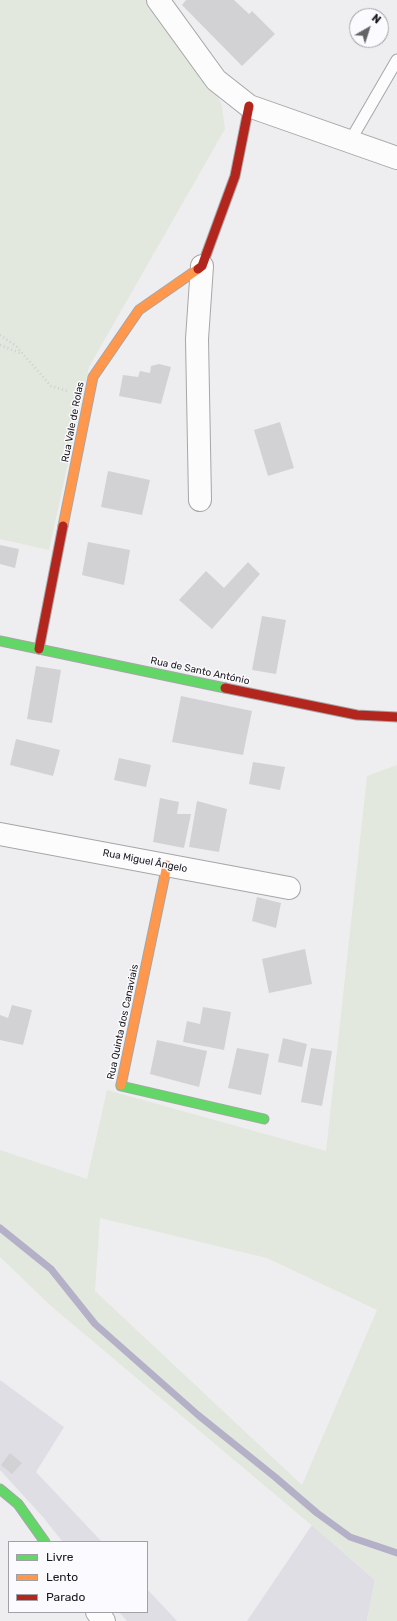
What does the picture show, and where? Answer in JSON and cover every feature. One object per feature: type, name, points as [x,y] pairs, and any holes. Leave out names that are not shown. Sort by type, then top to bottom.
[{"type":"street","points":[[158,0],[216,80],[249,106],[397,158]]},
{"type":"street","points":[[200,500],[198,339],[202,266],[235,176],[249,106]]},
{"type":"street","name":"Rua Vale de Rolas","points":[[39,649],[93,377],[139,310],[202,266]]},
{"type":"street","name":"Rua de Santo António","points":[[0,641],[357,715],[397,717]]},
{"type":"street","name":"Rua Miguel Ângelo","points":[[0,834],[289,888]]},
{"type":"street","name":"Rua Quinta dos Canaviais","points":[[167,865],[121,1086],[264,1119]]},
{"type":"street","points":[[0,1489],[18,1504],[44,1541]]},
{"type":"street","points":[[98,1613],[104,1621]]},
{"type":"lane","points":[[350,142],[397,60]]},
{"type":"path","points":[[0,336],[16,346],[51,386],[88,399]]},
{"type":"path","points":[[0,345],[23,354]]},
{"type":"shaded area","points":[[0,0],[148,0],[216,92],[222,106],[225,129],[89,367],[49,550],[0,539]]},
{"type":"shaded area","points":[[397,765],[397,1621],[367,1621],[375,1580],[51,1306],[0,1257],[0,1150],[87,1179],[107,1090],[326,1151],[367,776]],"holes":[[[100,1218],[267,1258],[377,1310],[302,1485],[95,1291]]]},
{"type":"shaded area","points":[[0,1380],[64,1427],[36,1472],[101,1541],[62,1541],[42,1516],[0,1470]]},
{"type":"shaded area","points":[[312,1525],[375,1580],[367,1621],[247,1621]]},
{"type":"shaded area","points":[[148,1590],[177,1621],[127,1621],[120,1613],[148,1613]]},
{"type":"building","points":[[186,0],[234,0],[249,14],[252,11],[275,34],[242,66],[182,5]]},
{"type":"building","points":[[159,364],[171,367],[161,404],[119,396],[123,375],[138,377],[140,371],[150,373],[151,366]]},
{"type":"building","points":[[280,422],[294,468],[268,476],[254,430]]},
{"type":"building","points":[[108,471],[150,480],[142,515],[101,507]]},
{"type":"building","points":[[88,542],[130,550],[124,585],[82,575]]},
{"type":"building","points":[[0,545],[19,549],[15,568],[0,564]]},
{"type":"building","points":[[248,562],[260,574],[212,629],[179,600],[206,571],[224,588]]},
{"type":"building","points":[[262,616],[286,620],[276,674],[252,670]]},
{"type":"building","points":[[36,666],[61,670],[52,723],[27,719]]},
{"type":"building","points":[[181,696],[252,711],[243,755],[172,742]]},
{"type":"building","points":[[16,739],[60,750],[53,776],[10,765]]},
{"type":"building","points":[[119,758],[151,765],[146,787],[114,780]]},
{"type":"building","points":[[253,762],[285,767],[280,790],[249,784]]},
{"type":"building","points":[[160,798],[179,802],[177,814],[191,814],[184,848],[153,842]]},
{"type":"building","points":[[197,801],[227,809],[219,852],[189,847]]},
{"type":"building","points":[[257,897],[281,903],[276,928],[252,921]]},
{"type":"building","points":[[305,949],[312,984],[269,993],[262,959]]},
{"type":"building","points":[[12,1005],[32,1010],[23,1045],[0,1040],[0,1015],[8,1018]]},
{"type":"building","points":[[203,1007],[231,1012],[224,1050],[183,1042],[187,1021],[200,1024]]},
{"type":"building","points":[[283,1038],[307,1044],[302,1067],[278,1062]]},
{"type":"building","points":[[157,1040],[207,1051],[199,1087],[150,1074]]},
{"type":"building","points":[[237,1048],[269,1054],[261,1095],[228,1088]]},
{"type":"building","points":[[311,1048],[332,1051],[322,1106],[301,1102]]},
{"type":"building","points":[[10,1453],[22,1463],[12,1474],[1,1465]]},
{"type":"waterway","points":[[0,1228],[51,1269],[95,1324],[198,1415],[317,1513],[350,1537],[397,1553]]},
{"type":"traffic: fast","points":[[0,641],[225,688]]},
{"type":"traffic: fast","points":[[121,1085],[264,1119]]},
{"type":"traffic: fast","points":[[0,1489],[18,1504],[44,1541]]},
{"type":"traffic: slow","points":[[63,526],[93,377],[139,310],[198,269]]},
{"type":"traffic: slow","points":[[121,1085],[167,865]]},
{"type":"traffic: jam","points":[[198,269],[202,266],[235,176],[249,106]]},
{"type":"traffic: jam","points":[[39,649],[63,526]]},
{"type":"traffic: jam","points":[[225,688],[357,715],[397,717]]}]
